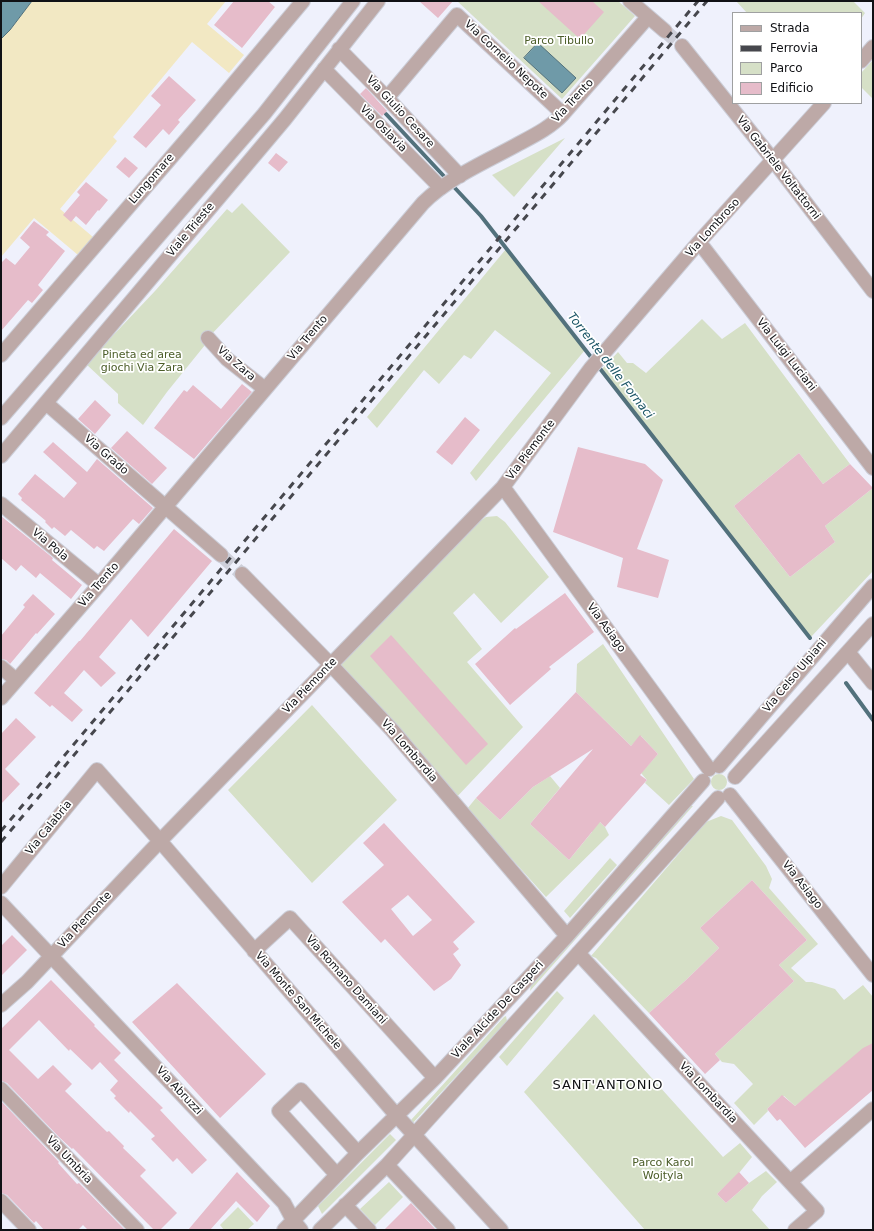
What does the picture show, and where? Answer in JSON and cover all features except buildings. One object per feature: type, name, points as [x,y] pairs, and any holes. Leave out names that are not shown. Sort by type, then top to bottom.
[{"type":"street","name":"Lungomare","points":[[1,355],[302,1]]},
{"type":"street","name":"Viale Trieste","points":[[1,418],[264,114],[353,1]]},
{"type":"street","name":"Viale Trieste","points":[[1,456],[46,403],[150,288],[286,119],[339,49],[378,1]]},
{"type":"street","points":[[630,1],[665,32]]},
{"type":"street","name":"Via Cornelio Nepote","points":[[387,98],[457,15],[563,114]]},
{"type":"street","name":"Via Trento","points":[[1,698],[99,585],[418,208],[441,188],[460,176],[551,125],[563,114],[648,17]]},
{"type":"street","name":"Via Gabriele Voltattorni","points":[[682,46],[773,160],[873,291]]},
{"type":"street","points":[[862,60],[873,47]]},
{"type":"street","name":"Via Giulio Cesare","points":[[339,49],[460,176]]},
{"type":"street","name":"Via Oslavia","points":[[324,69],[441,188]]},
{"type":"street","name":"Via Lombroso","points":[[603,354],[699,242],[823,104]]},
{"type":"street","name":"Via Luigi Luciani","points":[[699,242],[873,468]]},
{"type":"street","name":"Via Zara","points":[[208,338],[221,353],[265,389]]},
{"type":"street","name":"Via Piemonte","points":[[1,1005],[27,982],[160,841],[503,487],[603,354]]},
{"type":"street","name":"Via Grado","points":[[46,403],[165,506]]},
{"type":"street","name":"Via Asiago","points":[[503,487],[710,772]]},
{"type":"street","name":"Via Pola","points":[[1,504],[99,585]]},
{"type":"street","points":[[165,506],[222,555]]},
{"type":"street","name":"Via Lombardia","points":[[242,574],[392,730],[567,936]]},
{"type":"street","name":"Via Celso Ulpiani","points":[[710,772],[873,586]]},
{"type":"street","name":"Via Celso Ulpiani","points":[[735,777],[873,624]]},
{"type":"street","points":[[848,652],[873,684]]},
{"type":"street","points":[[1,667],[16,680]]},
{"type":"street","points":[[725,766],[730,769],[735,777],[735,788],[724,796],[712,796],[705,789],[710,772],[725,766]]},
{"type":"street","name":"Via Monte San Michele","points":[[97,770],[413,1135],[501,1230]]},
{"type":"street","name":"Via Calabria","points":[[1,887],[97,770]]},
{"type":"street","name":"Viale Alcide De Gasperi","points":[[293,1227],[337,1175],[435,1078],[567,936],[710,772]]},
{"type":"street","name":"Via Asiago","points":[[724,796],[873,975]]},
{"type":"street","name":"Viale Alcide De Gasperi","points":[[320,1230],[387,1165],[553,980],[724,796]]},
{"type":"street","name":"Via Abruzzi","points":[[1,903],[284,1203],[293,1227]]},
{"type":"street","name":"Via Romano Damiani","points":[[254,951],[290,918],[435,1078]]},
{"type":"street","name":"Via Lombardia","points":[[578,953],[817,1210],[795,1230]]},
{"type":"street","name":"Via Umbria","points":[[1,1089],[137,1230]]},
{"type":"street","points":[[337,1175],[279,1111],[301,1090],[358,1153]]},
{"type":"street","points":[[790,1182],[873,1109]]},
{"type":"street","points":[[387,1165],[448,1230]]},
{"type":"street","points":[[1,1202],[29,1230]]},
{"type":"street","points":[[345,1205],[369,1230]]},
{"type":"green space","name":"Parco Tibullo","points":[[457,1],[618,1],[635,16],[562,99]]},
{"type":"green space","points":[[736,1],[853,1],[865,13],[862,18],[862,12],[746,12]]},
{"type":"green space","points":[[873,60],[873,99],[862,88],[862,72]]},
{"type":"green space","points":[[565,138],[514,197],[492,175]]},
{"type":"green space","name":"Pineta ed area giochi Via Zara","points":[[242,203],[290,252],[208,338],[205,345],[167,392],[143,425],[118,403],[118,394],[86,364],[155,291],[227,209],[232,213]]},
{"type":"green space","points":[[506,249],[585,350],[476,481],[470,473],[551,373],[495,330],[471,359],[464,355],[439,384],[424,370],[377,428],[367,417]]},
{"type":"green space","points":[[702,319],[722,339],[745,323],[850,464],[823,484],[799,453],[734,506],[790,577],[835,542],[825,526],[873,488],[873,571],[810,638],[601,370],[618,352],[627,363],[633,363],[646,373]]},
{"type":"green space","points":[[497,516],[505,522],[549,577],[501,623],[474,593],[453,613],[482,649],[467,662],[523,727],[453,801],[339,666],[479,522],[486,517]]},
{"type":"green space","points":[[603,644],[694,779],[669,805],[645,783],[647,780],[641,773],[658,754],[641,736],[631,746],[576,692],[577,664]]},
{"type":"green space","points":[[312,705],[397,800],[312,883],[228,790]]},
{"type":"green space","points":[[719,774],[726,779],[727,782],[722,789],[719,790],[712,785],[711,782],[716,775]]},
{"type":"green space","points":[[550,776],[560,788],[530,824],[569,860],[592,832],[578,801],[605,827],[609,835],[546,897],[467,809],[476,798],[500,820],[533,787]]},
{"type":"green space","points":[[689,806],[693,806],[530,991],[531,985]]},
{"type":"green space","points":[[721,816],[732,820],[766,866],[772,879],[769,888],[818,944],[791,968],[806,982],[812,982],[835,989],[844,1000],[863,985],[873,997],[873,1044],[795,1106],[784,1096],[780,1097],[767,1109],[768,1111],[754,1125],[734,1103],[753,1084],[734,1064],[722,1062],[715,1054],[794,981],[779,965],[807,940],[752,880],[700,928],[719,948],[649,1013],[596,958],[591,956],[706,822]]},
{"type":"green space","points":[[610,858],[617,865],[570,918],[564,911]]},
{"type":"green space","points":[[557,991],[564,998],[507,1066],[499,1057]]},
{"type":"green space","name":"Parco Karol Wojtyla","points":[[594,1014],[723,1157],[740,1143],[752,1157],[739,1173],[717,1194],[726,1203],[749,1183],[766,1171],[777,1182],[762,1196],[752,1210],[770,1230],[645,1230],[524,1092]]},
{"type":"green space","points":[[506,1016],[507,1021],[411,1125],[411,1120]]},
{"type":"green space","points":[[390,1134],[396,1140],[322,1214],[318,1206]]},
{"type":"green space","points":[[389,1182],[403,1197],[375,1225],[360,1209]]},
{"type":"green space","points":[[238,1207],[254,1224],[247,1230],[224,1230],[220,1225]]},
{"type":"sand","points":[[32,1],[226,1],[207,24],[244,55],[229,73],[192,42],[113,137],[117,141],[60,209],[93,237],[78,255],[34,218],[1,257],[1,39],[10,30]]},
{"type":"water","points":[[1,1],[32,1],[10,30],[1,39]]},
{"type":"water","points":[[538,43],[576,78],[562,93],[524,58]]},
{"type":"waterway","name":"Torrente delle Fornaci","points":[[386,114],[481,216],[810,638]]},
{"type":"waterway","name":"Torrente delle Fornaci","points":[[846,683],[873,720]]},
{"type":"tunnel","points":[[665,31],[682,46]]},
{"type":"tunnel","points":[[221,555],[242,574]]},
{"type":"railway","points":[[1,831],[698,1]]},
{"type":"railway","points":[[1,842],[707,1]]},
{"type":"district","name":"SANT'ANTONIO","points":[[608,1086]]}]
